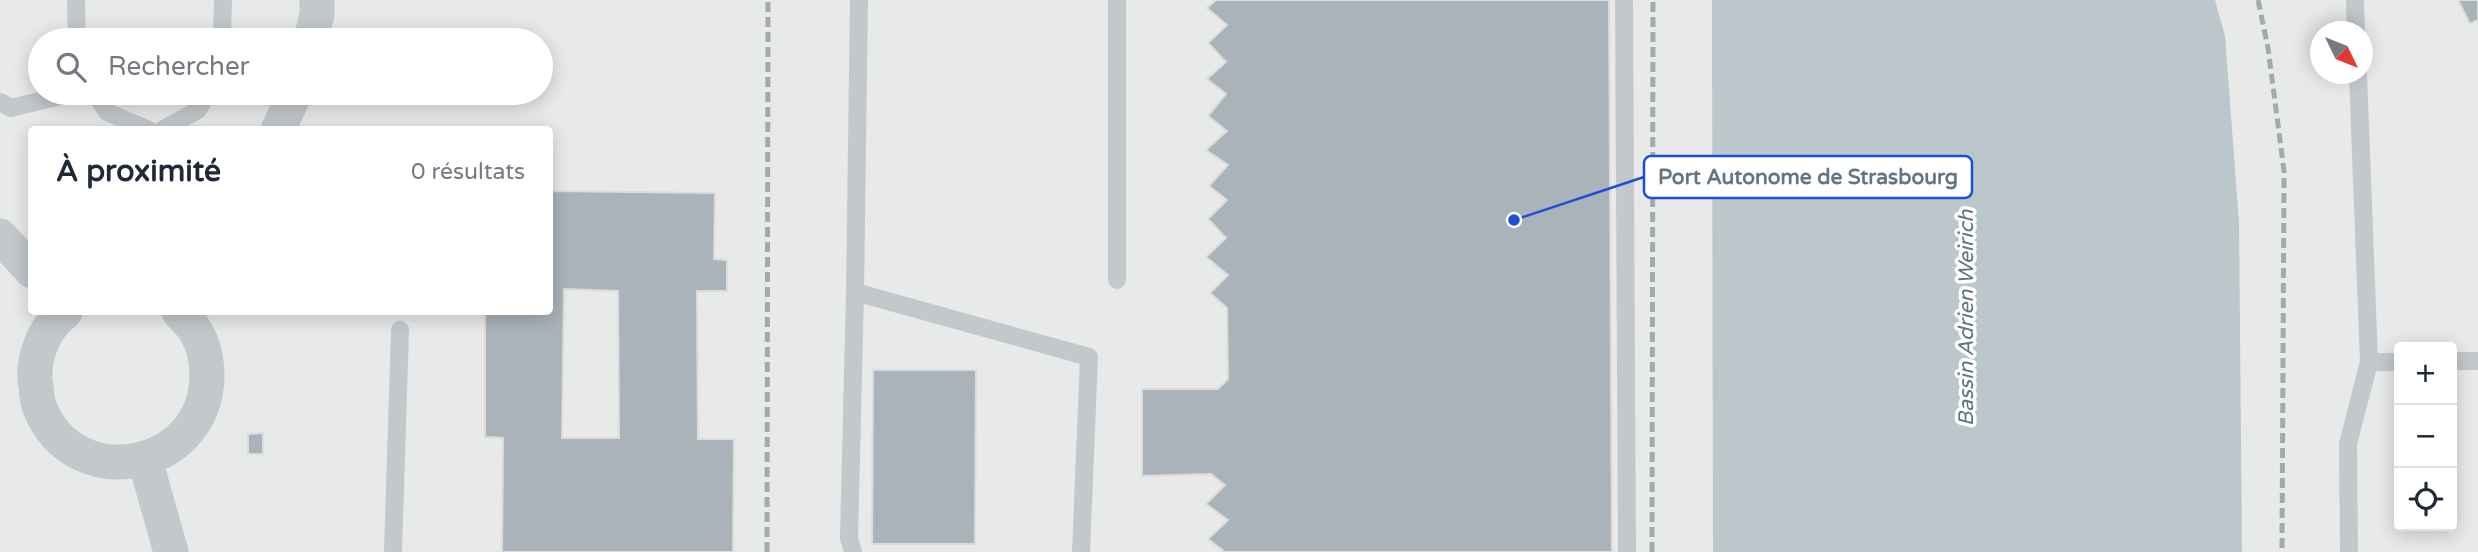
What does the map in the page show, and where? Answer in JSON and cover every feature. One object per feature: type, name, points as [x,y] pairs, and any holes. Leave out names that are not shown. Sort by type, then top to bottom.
[{"type":"street","points":[[314,28],[317,0]]},
{"type":"street","points":[[280,126],[289,105]]},
{"type":"street","points":[[0,236],[28,267]]},
{"type":"street","points":[[58,315],[40,344],[33,376],[39,408],[56,435],[82,454],[113,463],[145,460],[174,446],[195,422],[207,392],[207,361],[196,331],[182,315]]},
{"type":"street","points":[[145,460],[171,552]]},
{"type":"lane","points":[[76,0],[77,28]]},
{"type":"lane","points":[[222,28],[223,0]]},
{"type":"lane","points":[[853,552],[849,538],[859,0]]},
{"type":"lane","points":[[1116,0],[1117,280]]},
{"type":"lane","points":[[1624,0],[1627,552]]},
{"type":"lane","points":[[2355,0],[2356,21]]},
{"type":"lane","points":[[2349,552],[2348,444],[2369,362],[2358,84]]},
{"type":"lane","points":[[0,102],[11,108],[28,104]]},
{"type":"lane","points":[[103,105],[107,112],[140,126]]},
{"type":"lane","points":[[169,126],[198,110],[201,105]]},
{"type":"lane","points":[[855,292],[1088,357],[1081,552]]},
{"type":"lane","points":[[393,552],[400,330]]},
{"type":"lane","points":[[2457,361],[2478,361]]},
{"type":"lane","points":[[2369,362],[2394,362]]},
{"type":"shaded area","points":[[0,0],[2478,0],[2478,552],[0,552]]},
{"type":"water","name":"Bassin Adrien Weirich","points":[[1712,0],[2215,0],[2225,36],[2239,223],[2242,552],[1713,552]]},
{"type":"building","points":[[1216,0],[1609,0],[1612,552],[1225,552],[1208,539],[1228,520],[1206,504],[1225,485],[1211,474],[1142,476],[1142,389],[1218,389],[1228,379],[1227,308],[1210,293],[1228,275],[1206,257],[1226,238],[1208,219],[1227,200],[1209,186],[1228,165],[1206,150],[1227,131],[1208,116],[1226,94],[1207,79],[1226,62],[1208,43],[1227,25],[1207,8]]},
{"type":"building","points":[[2458,0],[2478,0],[2478,20],[2470,24]]},
{"type":"building","points":[[553,191],[715,193],[714,259],[727,260],[727,291],[697,291],[698,439],[734,439],[733,552],[502,552],[503,438],[485,437],[485,315],[553,315]],"holes":[[[564,289],[618,291],[619,438],[562,438]]]},
{"type":"building","points":[[873,370],[976,370],[975,544],[872,544]]},
{"type":"building","points":[[263,433],[263,454],[248,454],[248,434]]},
{"type":"railway","points":[[767,552],[768,0]]},
{"type":"railway","points":[[1652,552],[1653,0]]},
{"type":"railway","points":[[2258,0],[2268,48],[2284,171],[2282,552]]},
{"type":"place","name":"Port Autonome de Strasbourg","points":[[1514,220]]}]
